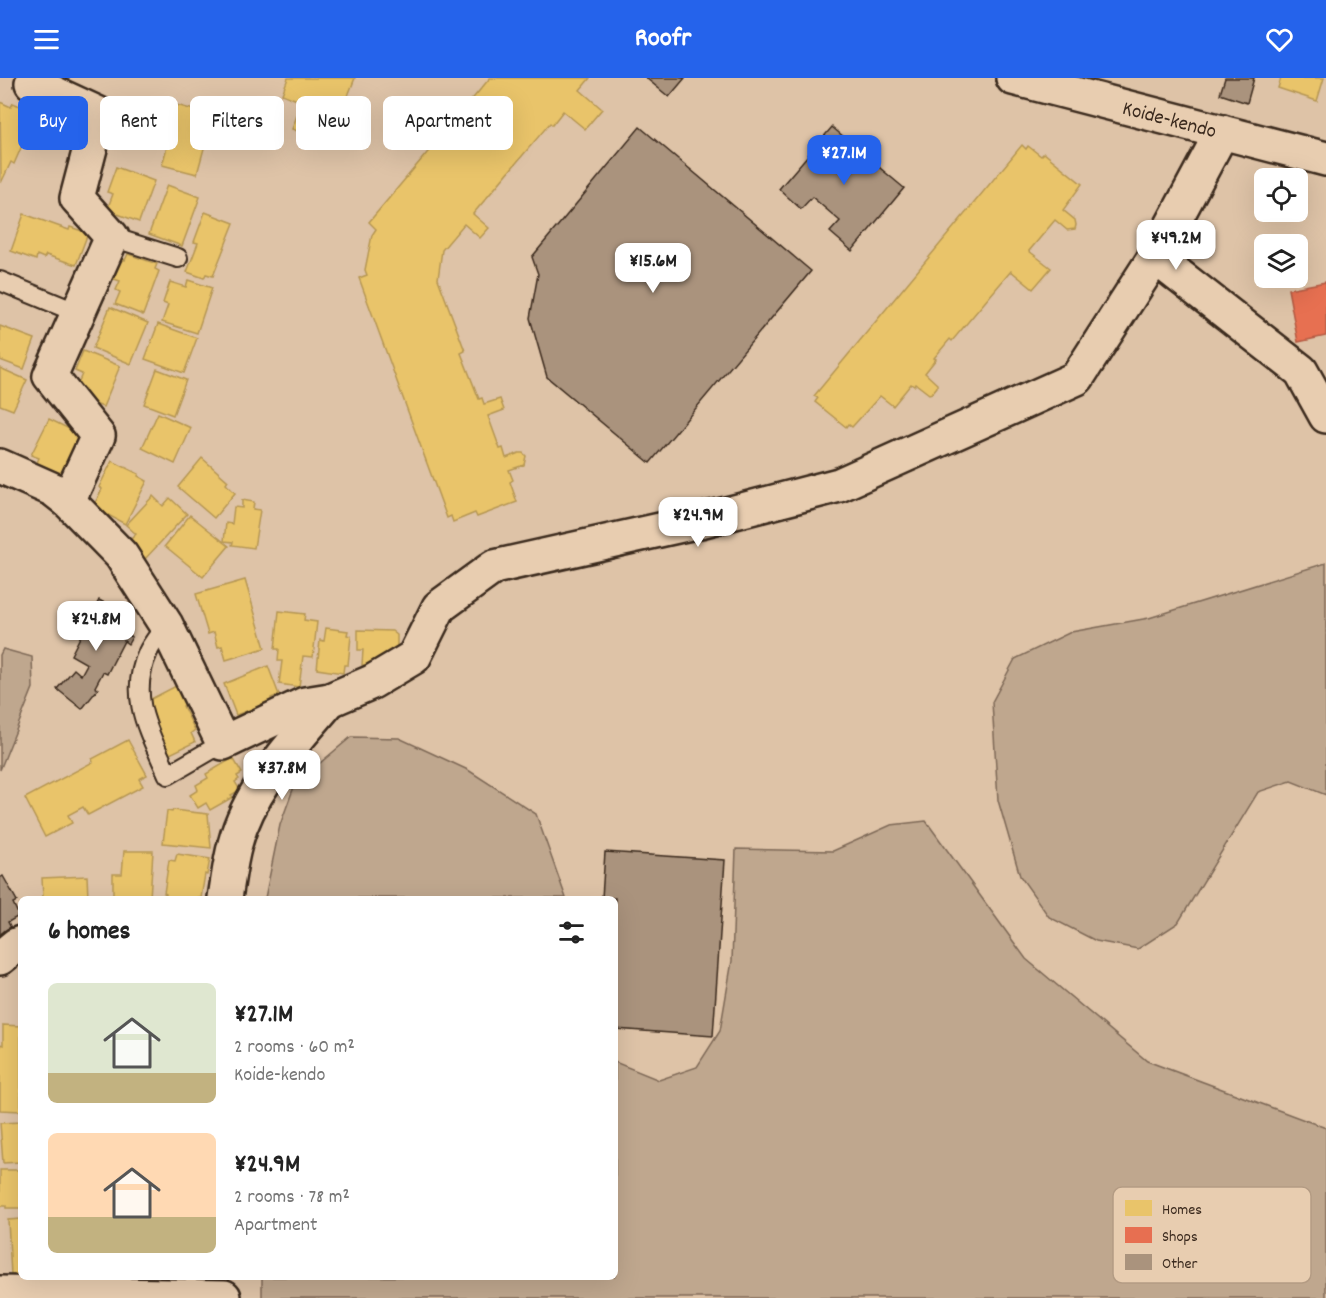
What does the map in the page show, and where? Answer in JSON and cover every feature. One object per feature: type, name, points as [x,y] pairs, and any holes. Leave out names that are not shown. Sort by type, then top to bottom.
[{"type":"street","name":"Koide-kendo","points":[[1013,78],[1326,159]]},
{"type":"street","points":[[27,80],[99,114],[77,198],[112,237],[50,376],[98,436],[68,501]]},
{"type":"street","points":[[0,466],[54,490],[68,501],[121,555],[166,625],[223,742],[304,704],[330,700],[372,682],[414,657],[439,607],[494,567],[700,521],[839,485],[1077,378],[1155,257],[1222,132]]},
{"type":"street","points":[[1155,257],[1301,371],[1326,416]]},
{"type":"street","points":[[225,896],[235,844],[249,806],[269,773],[330,700]]},
{"type":"street","points":[[0,958],[18,945]]},
{"type":"street","points":[[0,1293],[52,1285],[224,1298],[220,1280]]},
{"type":"lane","points":[[112,237],[178,258]]},
{"type":"lane","points":[[0,281],[78,313]]},
{"type":"lane","points":[[166,625],[148,652],[139,681],[140,709],[168,775],[223,742]]},
{"type":"shaded area","points":[[1326,563],[1326,795],[1291,781],[1258,792],[1178,923],[1138,949],[1096,941],[1049,917],[1020,876],[998,800],[992,702],[1015,659],[1071,632],[1149,618]]},
{"type":"shaded area","points":[[3,649],[32,657],[33,688],[0,770],[0,655]]},
{"type":"shaded area","points":[[351,737],[399,738],[468,770],[536,814],[565,896],[265,896],[280,825],[295,784]]},
{"type":"shaded area","points":[[926,821],[1026,959],[1147,1061],[1326,1128],[1326,1298],[262,1298],[262,1280],[618,1280],[618,1063],[659,1080],[697,1067],[720,1031],[732,961],[736,849],[833,851],[891,825]]},
{"type":"building: Homes","points":[[288,78],[355,78],[348,96],[296,96],[296,100],[282,94]]},
{"type":"building: Homes","points":[[490,78],[590,78],[580,90],[602,109],[585,129],[563,111],[552,125],[550,123],[473,214],[489,228],[480,238],[464,224],[442,250],[438,279],[465,351],[461,353],[479,399],[482,398],[484,404],[500,399],[504,410],[488,416],[500,449],[503,448],[506,458],[519,453],[526,456],[524,465],[509,470],[513,480],[510,482],[517,502],[477,517],[475,513],[453,522],[451,516],[447,518],[359,278],[367,275],[365,270],[372,235],[376,229],[369,222],[430,150],[513,150],[513,96],[475,96]]},
{"type":"building: Homes","points":[[1281,78],[1324,78],[1317,101],[1278,88]]},
{"type":"building: Homes","points":[[0,102],[11,107],[13,103],[18,105],[18,150],[20,150],[14,164],[11,162],[1,183]]},
{"type":"building: Homes","points":[[178,105],[190,109],[190,150],[204,150],[197,174],[162,165],[166,150],[178,150]]},
{"type":"building: Homes","points":[[296,118],[296,130],[292,129]]},
{"type":"building: Homes","points":[[1022,145],[1026,149],[1028,146],[1041,156],[1044,153],[1082,184],[1063,210],[1075,220],[1075,229],[1067,230],[1055,220],[1029,251],[1051,268],[1033,289],[1011,271],[952,341],[950,339],[934,358],[936,359],[925,373],[937,384],[932,393],[929,394],[916,384],[914,386],[911,384],[893,406],[880,396],[852,427],[848,424],[846,427],[815,402],[818,398],[814,396]]},
{"type":"building: Homes","points":[[116,167],[154,181],[139,222],[107,210],[113,194],[107,192]]},
{"type":"building: Homes","points":[[167,185],[200,197],[182,246],[149,234]]},
{"type":"building: Homes","points":[[205,212],[234,223],[213,276],[206,274],[204,278],[187,272],[198,243],[194,242]]},
{"type":"building: Homes","points":[[24,214],[69,230],[70,227],[88,233],[76,265],[46,255],[44,258],[37,255],[36,260],[11,251]]},
{"type":"building: Homes","points":[[128,254],[157,264],[155,269],[159,271],[143,315],[115,304],[120,292],[116,290],[120,281],[111,278],[118,258],[125,260]]},
{"type":"building: Homes","points":[[188,280],[212,288],[197,333],[162,322],[168,305],[163,303],[170,282],[186,287]]},
{"type":"building: Homes","points":[[110,307],[148,323],[131,364],[93,348]]},
{"type":"building: Homes","points":[[158,324],[197,338],[184,373],[145,359]]},
{"type":"building: Homes","points":[[0,326],[35,339],[24,369],[0,360]]},
{"type":"building: Homes","points":[[83,351],[120,366],[103,407],[82,399],[85,389],[77,386],[82,374],[75,371]]},
{"type":"building: Homes","points":[[0,368],[27,380],[13,410],[0,405]]},
{"type":"building: Homes","points":[[157,369],[186,380],[173,415],[144,404]]},
{"type":"building: Homes","points":[[158,413],[191,428],[175,464],[142,448]]},
{"type":"building: Homes","points":[[49,419],[84,436],[63,481],[35,467],[39,458],[31,455]]},
{"type":"building: Homes","points":[[202,458],[228,481],[226,484],[235,493],[214,518],[178,487]]},
{"type":"building: Homes","points":[[112,461],[139,474],[138,476],[147,481],[125,524],[93,507],[102,489],[99,487]]},
{"type":"building: Homes","points":[[153,496],[163,506],[170,498],[187,514],[145,559],[128,542],[136,534],[126,525]]},
{"type":"building: Homes","points":[[242,500],[254,502],[253,509],[260,510],[254,548],[232,545],[233,542],[224,541],[226,523],[232,524],[234,507],[242,508]]},
{"type":"building: Homes","points":[[190,515],[229,546],[203,577],[165,546]]},
{"type":"building: Homes","points":[[245,580],[265,648],[226,660],[222,646],[218,647],[214,632],[208,634],[196,594]]},
{"type":"building: Homes","points":[[279,611],[305,614],[304,620],[317,622],[313,657],[303,656],[299,687],[279,684],[282,661],[278,661],[279,649],[275,649]]},
{"type":"building: Homes","points":[[326,628],[348,631],[347,635],[351,636],[348,665],[344,665],[343,673],[317,669],[320,640],[324,641]]},
{"type":"building: Homes","points":[[358,630],[392,631],[397,635],[397,657],[383,665],[362,665],[363,650],[358,650]]},
{"type":"building: Homes","points":[[268,666],[279,695],[271,698],[274,705],[253,713],[252,709],[236,715],[224,684]]},
{"type":"building: Homes","points":[[178,685],[187,704],[183,706],[195,730],[191,733],[195,742],[170,754],[147,701]]},
{"type":"building: Homes","points":[[128,740],[147,775],[139,779],[143,786],[88,815],[83,807],[68,815],[72,823],[45,837],[25,798],[93,762],[92,759]]},
{"type":"building: Homes","points":[[233,758],[242,773],[237,776],[239,779],[235,782],[240,790],[231,795],[233,797],[210,810],[206,803],[198,808],[190,795],[198,790],[196,785],[208,778],[206,774]]},
{"type":"building: Homes","points":[[173,810],[208,814],[211,848],[163,843],[167,811],[172,812]]},
{"type":"building: Homes","points":[[124,851],[153,851],[150,896],[113,896],[113,874],[122,874]]},
{"type":"building: Homes","points":[[177,854],[210,859],[201,896],[166,896],[169,860],[175,861]]},
{"type":"building: Homes","points":[[87,876],[88,896],[43,896],[42,878]]},
{"type":"building: Homes","points":[[3,1025],[18,1026],[18,1111],[0,1110],[0,1044],[3,1045]]},
{"type":"building: Homes","points":[[18,1122],[18,1162],[3,1163],[0,1123]]},
{"type":"building: Homes","points":[[0,1170],[18,1170],[18,1208],[0,1206]]},
{"type":"building: Homes","points":[[18,1219],[18,1275],[11,1275],[8,1220]]},
{"type":"building: Shops","points":[[1326,282],[1326,336],[1298,342],[1288,289],[1308,288],[1308,285]]},
{"type":"building: Other","points":[[646,78],[685,78],[669,97]]},
{"type":"building: Other","points":[[1225,78],[1254,78],[1247,103],[1220,94]]},
{"type":"building: Other","points":[[640,127],[811,271],[650,463],[547,377],[530,318],[538,274],[532,257]]},
{"type":"building: Other","points":[[832,127],[856,147],[872,153],[880,168],[904,188],[852,251],[830,232],[840,221],[812,197],[801,209],[779,189]]},
{"type":"building: Other","points":[[99,600],[129,616],[121,631],[132,637],[128,644],[124,641],[107,674],[103,672],[95,687],[98,689],[82,709],[57,689],[74,669],[81,675],[87,664],[71,655]]},
{"type":"building: Other","points":[[605,852],[725,860],[713,1036],[618,1029],[618,896],[602,896]]},
{"type":"building: Other","points":[[3,876],[17,901],[13,903],[18,917],[8,922],[12,930],[0,937],[0,878]]}]
